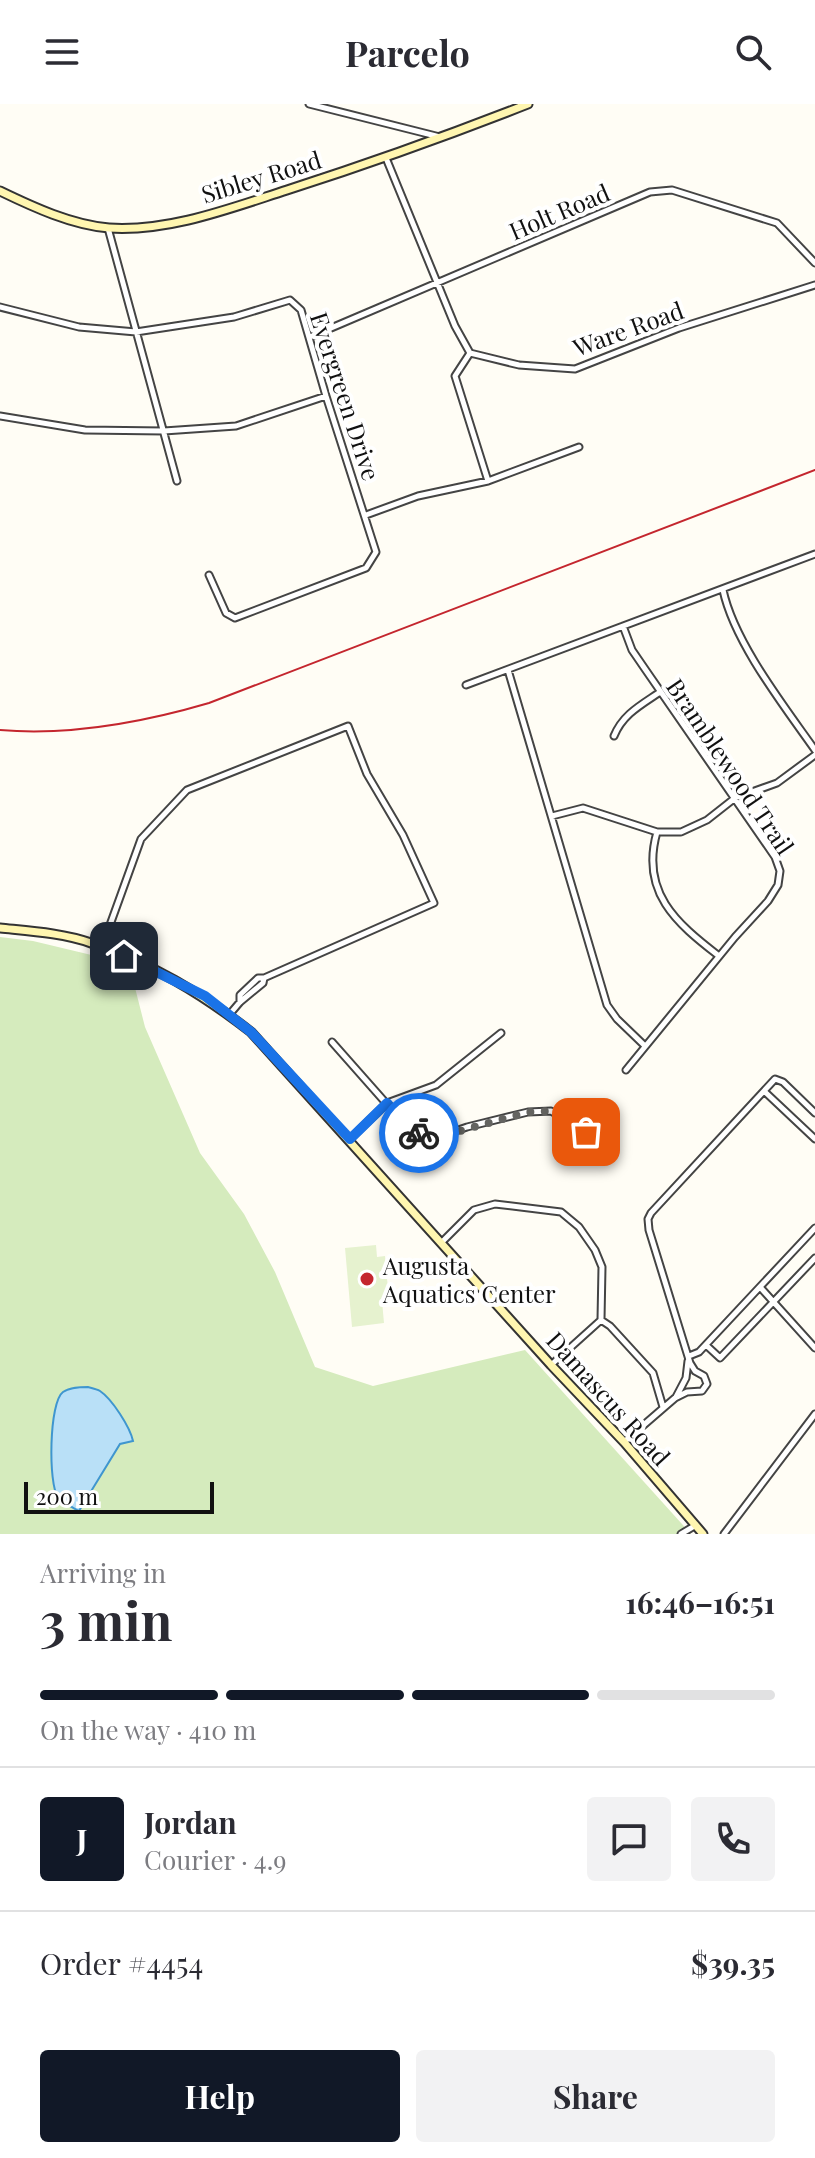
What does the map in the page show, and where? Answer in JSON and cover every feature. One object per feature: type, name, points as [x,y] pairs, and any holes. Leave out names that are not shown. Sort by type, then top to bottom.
[{"type":"street","points":[[309,104],[441,137]]},
{"type":"street","name":"Sibley Road","points":[[0,191],[45,212],[108,228],[162,224],[216,213],[386,158],[528,104]]},
{"type":"street","points":[[386,158],[437,283],[470,353],[455,376],[488,481]]},
{"type":"street","name":"Holt Road","points":[[310,337],[650,192],[672,190],[777,223],[815,263]]},
{"type":"street","points":[[108,228],[177,481]]},
{"type":"street","name":"Ware Road","points":[[470,353],[519,365],[575,369],[679,328],[815,285]]},
{"type":"street","name":"Evergreen Drive","points":[[0,307],[79,327],[136,332],[234,317],[290,300],[301,310],[376,552],[366,568],[235,618],[226,613],[209,575]]},
{"type":"street","points":[[0,416],[85,430],[164,431],[236,426],[326,396]]},
{"type":"street","points":[[366,515],[418,496],[488,481],[579,447]]},
{"type":"street","points":[[466,685],[815,554]]},
{"type":"street","points":[[552,816],[583,808],[657,832],[681,832],[694,827],[735,798],[777,783],[815,752],[744,641],[726,607],[723,590]]},
{"type":"street","name":"Bramblewood Trail","points":[[623,626],[632,650],[775,857],[780,871],[778,885],[768,901],[626,1070]]},
{"type":"street","points":[[508,670],[607,1005],[645,1046]]},
{"type":"street","points":[[614,736],[619,723],[628,714],[660,692]]},
{"type":"street","points":[[102,947],[141,839],[172,802],[187,790],[348,726],[367,774],[403,835],[434,903],[264,978],[263,983],[229,1015]]},
{"type":"street","points":[[657,832],[652,849],[653,878],[663,903],[677,922],[719,956]]},
{"type":"street","name":"Damascus Road","points":[[0,928],[88,941],[146,965],[205,996],[251,1032],[624,1442],[693,1530],[703,1534]]},
{"type":"street","points":[[350,1139],[387,1103],[436,1085],[501,1033]]},
{"type":"street","points":[[332,1042],[408,1128],[416,1133],[438,1137],[528,1112],[551,1111],[586,1132]]},
{"type":"street","points":[[624,1442],[675,1398],[687,1392],[702,1391],[707,1384],[704,1376],[695,1371],[689,1356],[648,1219],[651,1213],[775,1079],[783,1082],[815,1113]]},
{"type":"street","points":[[764,1091],[815,1139]]},
{"type":"street","points":[[441,1243],[474,1210],[495,1204],[561,1212],[579,1227],[602,1267],[601,1320],[551,1365]]},
{"type":"street","points":[[689,1356],[706,1345],[815,1228]]},
{"type":"street","points":[[706,1345],[720,1358],[815,1258]]},
{"type":"street","points":[[760,1287],[815,1348]]},
{"type":"street","points":[[601,1320],[653,1373],[663,1407]]},
{"type":"street","points":[[675,1398],[686,1378],[689,1356]]},
{"type":"street","points":[[724,1534],[815,1414]]},
{"type":"street","points":[[681,1534],[687,1529],[693,1530]]},
{"type":"green space","points":[[0,937],[33,941],[129,964],[145,1027],[200,1153],[244,1214],[275,1272],[315,1367],[373,1386],[525,1350],[691,1534],[0,1534]]},
{"type":"green space","name":"Augusta Aquatics Center","points":[[376,1245],[377,1257],[385,1256],[389,1300],[382,1301],[384,1323],[352,1327],[345,1248]]},
{"type":"water","points":[[88,1387],[100,1391],[110,1400],[133,1441],[120,1444],[79,1511],[60,1499],[55,1489],[51,1461],[53,1426],[58,1399],[63,1392]]},
{"type":"railway","points":[[0,730],[53,731],[106,726],[209,703],[815,470]]},
{"type":"way so far","points":[[419,1133],[438,1137],[528,1112],[551,1111],[586,1132]]},
{"type":"place","name":"Augusta Aquatics Center","points":[[367,1279]]},
{"type":"route","points":[[124,956],[205,996],[251,1032],[350,1139],[387,1103],[408,1128],[419,1133]]}]
